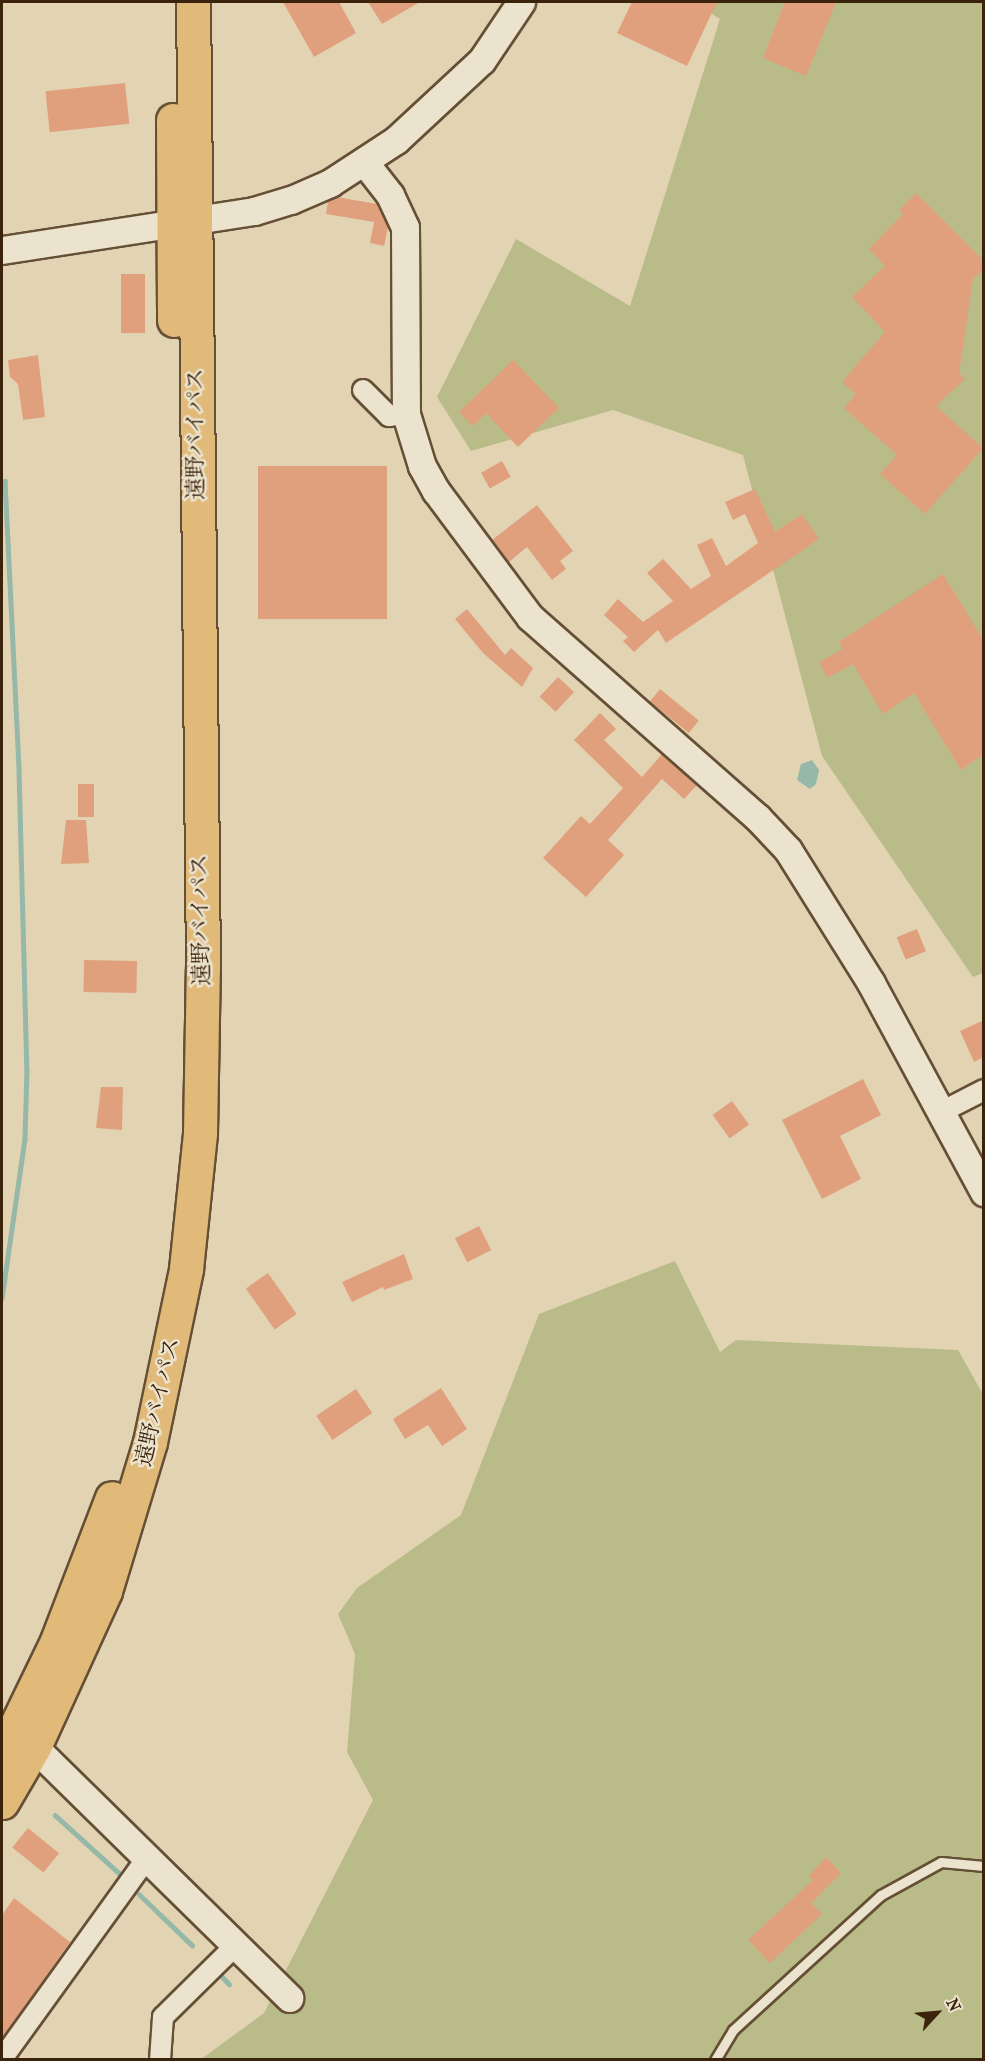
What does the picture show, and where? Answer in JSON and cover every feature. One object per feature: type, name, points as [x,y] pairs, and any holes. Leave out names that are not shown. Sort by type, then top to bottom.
[{"type":"highway","name":"遠野バイパス","points":[[172,2],[185,221]]},
{"type":"highway","name":"遠野バイパス","points":[[2,1802],[14,1737],[105,1591],[150,1442],[171,1350],[186,1269],[200,1133],[189,843],[185,221],[194,2]]},
{"type":"street","points":[[2,250],[185,221],[291,201],[365,163],[396,140],[482,60],[521,2]]},
{"type":"street","points":[[365,163],[390,195],[405,227],[406,414],[422,466],[436,491],[530,617],[757,817],[788,850],[848,945],[943,1111],[984,1192]]},
{"type":"street","points":[[363,390],[389,416],[406,414]]},
{"type":"street","points":[[943,1111],[984,1090]]},
{"type":"street","points":[[14,1737],[147,1858],[234,1947],[289,1998]]},
{"type":"street","points":[[2,2059],[147,1858]]},
{"type":"street","points":[[160,2060],[163,2017],[234,1947]]},
{"type":"lane","points":[[715,2060],[733,2030],[881,1895],[941,1862],[984,1866]]},
{"type":"green space","points":[[693,2],[983,2],[983,973],[973,977],[822,756],[743,455],[613,410],[471,451],[437,397],[516,239],[630,306],[720,19]]},
{"type":"green space","points":[[675,1261],[720,1352],[736,1340],[958,1350],[984,1396],[983,2059],[200,2060],[264,2013],[373,1800],[347,1752],[355,1654],[338,1614],[357,1588],[461,1515],[539,1314]]},
{"type":"shaded area","points":[[812,760],[819,770],[816,784],[810,789],[797,780],[801,764]]},
{"type":"building","points":[[283,2],[339,2],[356,33],[314,57]]},
{"type":"building","points":[[368,2],[420,2],[382,24]]},
{"type":"building","points":[[632,2],[717,2],[687,66],[617,33]]},
{"type":"building","points":[[785,2],[836,2],[806,76],[763,58]]},
{"type":"building","points":[[125,83],[129,124],[50,132],[45,91]]},
{"type":"building","points":[[916,193],[984,261],[984,269],[973,279],[959,373],[965,379],[936,406],[983,448],[925,514],[880,474],[897,455],[844,408],[856,394],[842,382],[885,332],[852,297],[885,266],[869,249],[903,214],[899,210]]},
{"type":"building","points":[[337,197],[377,204],[388,227],[384,246],[370,243],[374,222],[326,214],[328,201]]},
{"type":"building","points":[[121,274],[145,274],[145,333],[121,333]]},
{"type":"building","points":[[38,355],[45,417],[23,420],[18,384],[10,377],[8,360]]},
{"type":"building","points":[[513,360],[559,408],[518,447],[486,413],[473,426],[459,412]]},
{"type":"building","points":[[502,461],[511,477],[490,488],[481,473]]},
{"type":"building","points":[[258,466],[387,466],[387,619],[258,619]]},
{"type":"building","points":[[755,489],[775,532],[802,514],[819,539],[666,643],[658,630],[634,652],[623,641],[628,637],[604,615],[618,599],[643,622],[673,601],[647,573],[663,559],[691,589],[711,576],[697,545],[712,538],[726,566],[758,543],[745,514],[733,520],[725,502]]},
{"type":"building","points":[[537,505],[573,551],[560,561],[566,569],[552,580],[527,547],[509,562],[492,540]]},
{"type":"building","points":[[943,574],[984,641],[984,754],[961,770],[914,693],[883,714],[853,664],[827,678],[819,662],[843,649],[839,642]]},
{"type":"building","points":[[467,609],[505,655],[511,648],[533,668],[522,687],[483,653],[455,619]]},
{"type":"building","points":[[558,677],[574,692],[556,712],[540,697]]},
{"type":"building","points":[[660,689],[699,720],[689,733],[650,701]]},
{"type":"building","points":[[600,713],[616,729],[604,740],[642,777],[662,754],[697,785],[684,799],[662,779],[608,840],[624,855],[586,897],[543,858],[581,816],[590,824],[623,788],[574,740]]},
{"type":"building","points":[[78,784],[94,784],[94,817],[78,817]]},
{"type":"building","points":[[66,820],[86,820],[89,863],[61,864]]},
{"type":"building","points":[[917,929],[926,951],[906,959],[897,937]]},
{"type":"building","points":[[84,960],[137,961],[136,993],[83,992]]},
{"type":"building","points":[[984,1020],[984,1057],[974,1062],[960,1031]]},
{"type":"building","points":[[863,1079],[881,1115],[840,1136],[861,1179],[822,1199],[782,1120]]},
{"type":"building","points":[[101,1087],[123,1087],[122,1130],[96,1128]]},
{"type":"building","points":[[732,1101],[749,1124],[730,1139],[713,1115]]},
{"type":"building","points":[[479,1226],[491,1250],[467,1262],[455,1238]]},
{"type":"building","points":[[404,1254],[413,1279],[384,1290],[383,1287],[352,1302],[342,1282]]},
{"type":"building","points":[[268,1273],[297,1314],[275,1329],[246,1288]]},
{"type":"building","points":[[441,1388],[467,1429],[442,1446],[428,1425],[405,1439],[393,1419]]},
{"type":"building","points":[[356,1389],[372,1413],[332,1440],[316,1416]]},
{"type":"building","points":[[28,1828],[59,1853],[43,1873],[12,1847]]},
{"type":"building","points":[[826,1857],[841,1873],[811,1903],[822,1914],[770,1963],[748,1940],[813,1880],[809,1876]]},
{"type":"building","points":[[14,1898],[70,1942],[2,2039],[2,1915]]},
{"type":"waterway","points":[[2,482],[5,481],[19,770],[27,1070],[25,1139],[2,1298]]},
{"type":"waterway","points":[[55,1815],[120,1874]]},
{"type":"waterway","points":[[139,1894],[192,1945]]},
{"type":"waterway","points":[[217,1971],[229,1984]]}]
